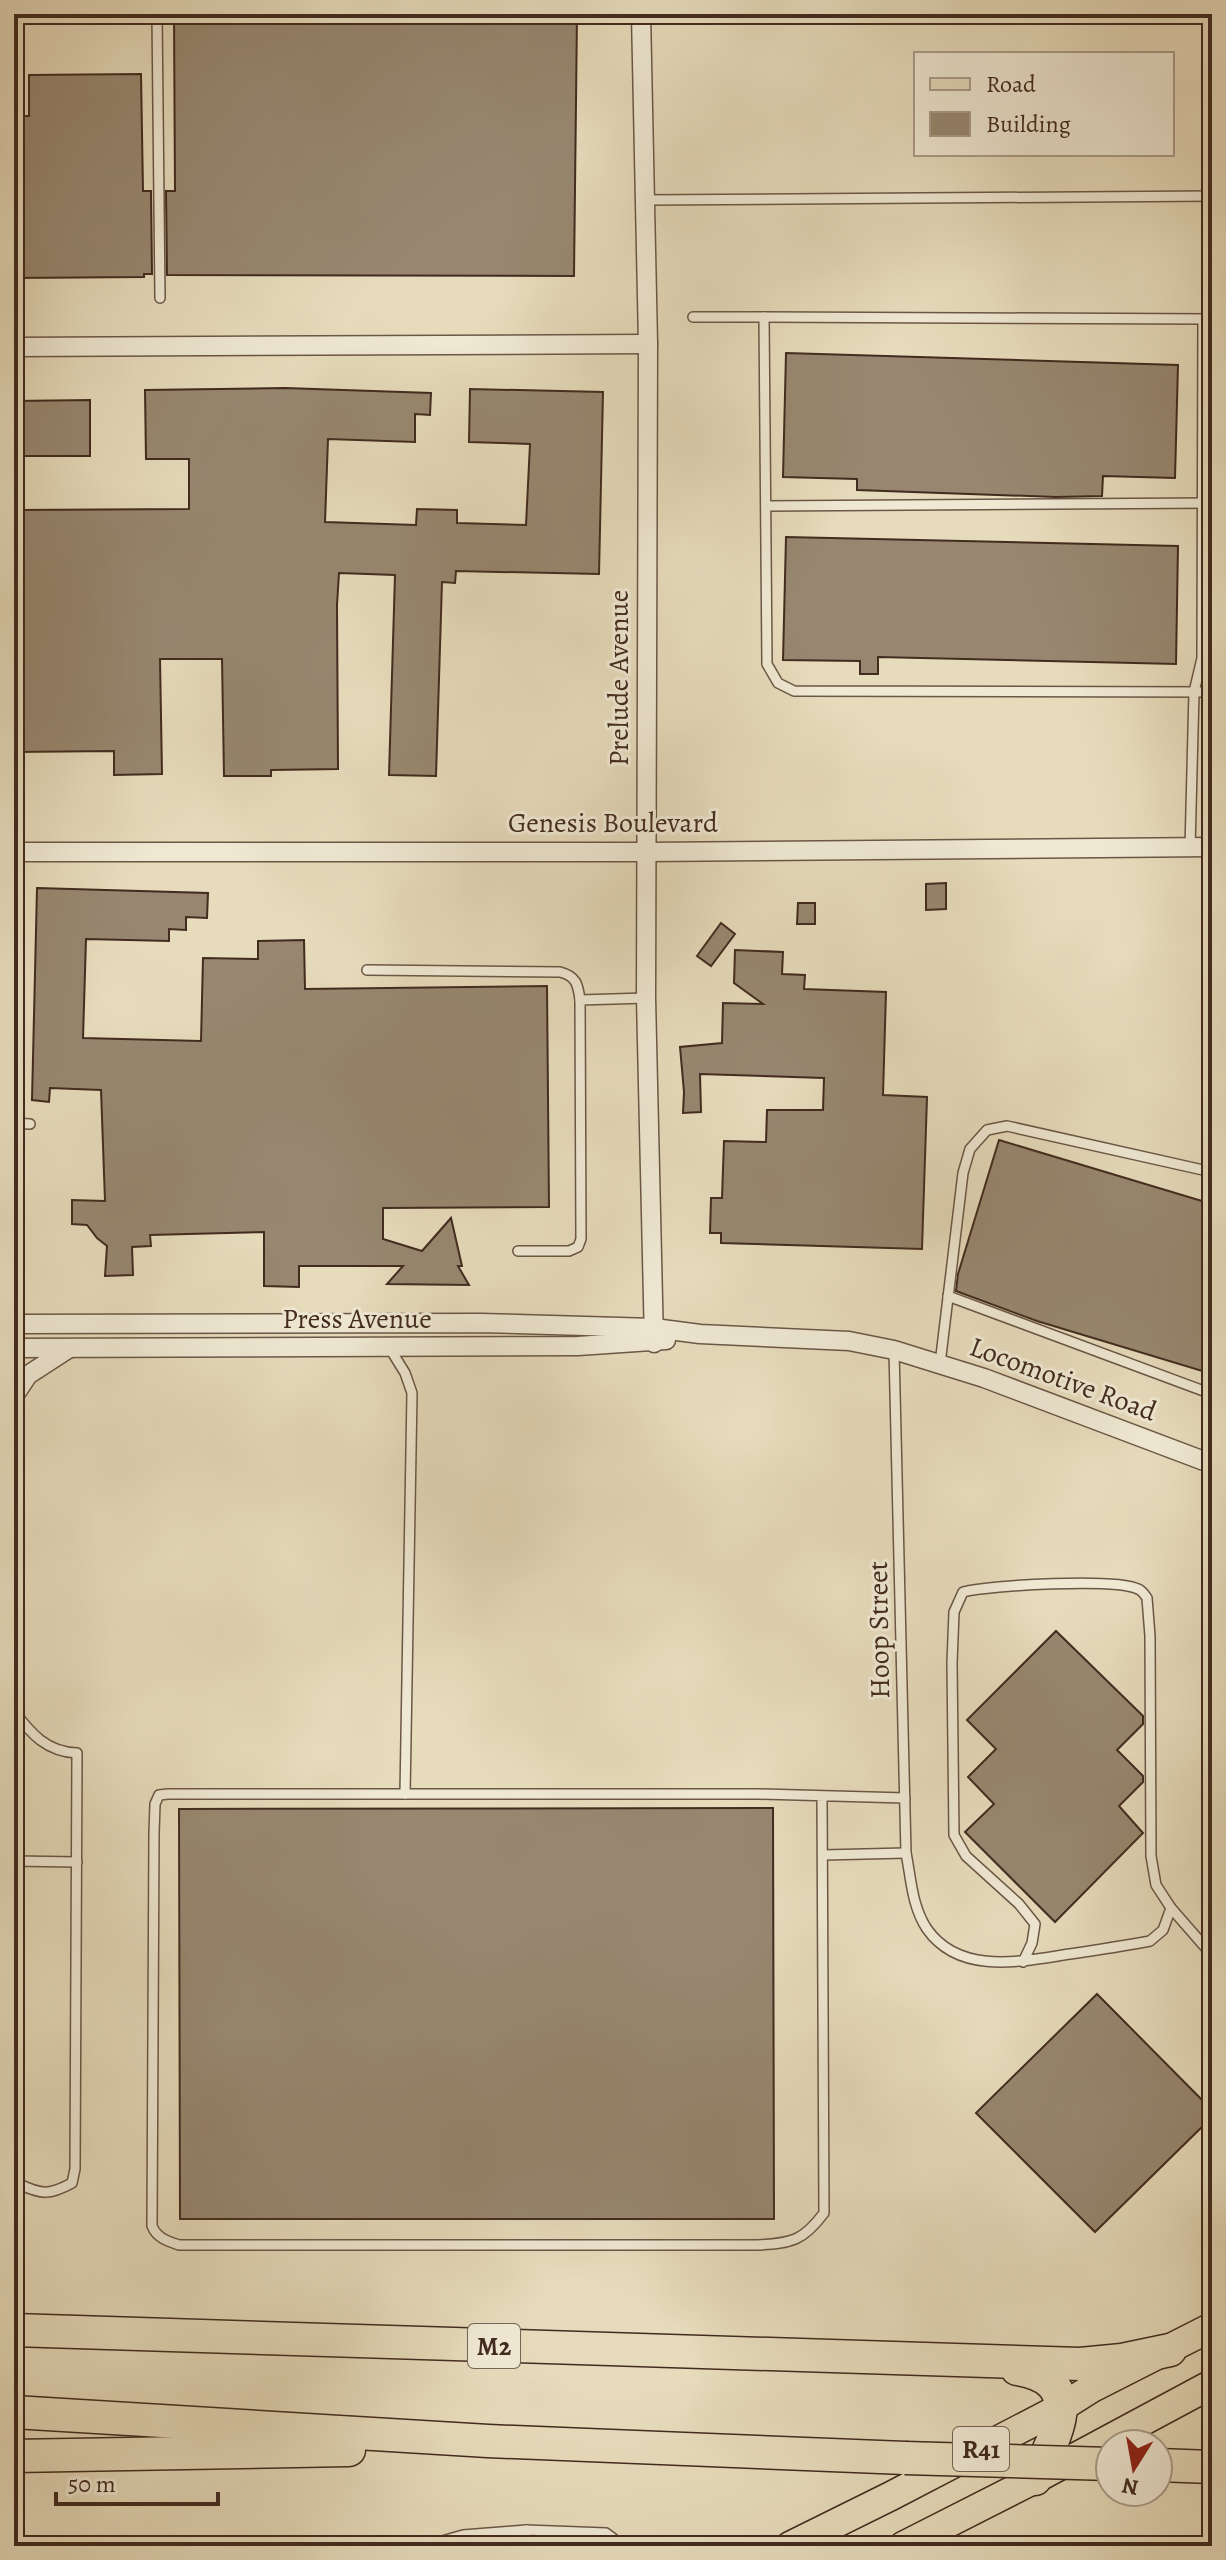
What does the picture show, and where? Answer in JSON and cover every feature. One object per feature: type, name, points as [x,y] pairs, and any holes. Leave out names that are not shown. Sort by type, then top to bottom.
[{"type":"highway","name":"M2","points":[[14,2330],[974,2362]]},
{"type":"highway","points":[[974,2362],[1102,2363],[1170,2350]]},
{"type":"highway","points":[[974,2362],[1027,2370],[1042,2376],[1058,2391],[1062,2407],[1059,2429],[1035,2479]]},
{"type":"highway","points":[[19,2412],[488,2441],[1094,2464]]},
{"type":"highway","points":[[20,2455],[343,2451],[488,2441]]},
{"type":"main road","name":"R41","points":[[790,2546],[1212,2327]]},
{"type":"main road","name":"R41","points":[[903,2546],[1212,2384]]},
{"type":"street","name":"Prelude Avenue","points":[[641,14],[648,344],[646,998],[654,1335]]},
{"type":"street","points":[[14,347],[648,344]]},
{"type":"street","name":"Genesis Boulevard","points":[[14,852],[646,852],[1212,847]]},
{"type":"street","points":[[479,1346],[480,1323]]},
{"type":"street","name":"Press Avenue","points":[[14,1324],[480,1323],[654,1335],[700,1334],[849,1341],[894,1350]]},
{"type":"street","name":"Press Avenue","points":[[14,1348],[578,1346],[654,1335]]},
{"type":"street","points":[[14,1396],[28,1375],[71,1348]]},
{"type":"street","name":"Locomotive Road","points":[[894,1350],[984,1378],[1212,1464]]},
{"type":"lane","points":[[157,14],[160,298]]},
{"type":"lane","points":[[644,200],[1212,196]]},
{"type":"lane","points":[[693,317],[1208,319],[1208,503],[1202,658],[1194,692],[1190,848]]},
{"type":"lane","points":[[764,317],[767,664],[778,683],[794,691],[1212,692]]},
{"type":"lane","points":[[766,506],[1208,503]]},
{"type":"lane","points":[[1202,658],[1212,692],[1212,733]]},
{"type":"lane","points":[[367,970],[560,972],[575,979],[580,1000],[581,1239],[578,1247],[569,1251],[518,1251]]},
{"type":"lane","points":[[580,1000],[646,998]]},
{"type":"lane","points":[[14,1123],[30,1124]]},
{"type":"lane","points":[[940,1364],[963,1173],[970,1149],[987,1130],[1007,1126],[1212,1172]]},
{"type":"lane","points":[[948,1296],[1212,1394]]},
{"type":"lane","points":[[389,1347],[405,1373],[412,1393],[405,1794]]},
{"type":"lane","name":"Hoop Street","points":[[894,1350],[906,1853],[916,1909],[928,1931],[948,1950],[986,1961],[1023,1962]]},
{"type":"lane","points":[[1023,1962],[1032,1943],[1035,1924],[1019,1904],[966,1856],[954,1835],[954,1612],[963,1592],[985,1587],[1108,1584],[1140,1589],[1147,1598],[1150,1636],[1151,1856],[1156,1885],[1171,1908],[1212,1955]]},
{"type":"lane","points":[[14,1711],[37,1739],[63,1753],[77,1753],[75,2169],[72,2183],[55,2192],[35,2192],[19,2184],[14,2170],[14,2141]]},
{"type":"lane","points":[[822,1796],[824,2213],[800,2239],[758,2245],[683,2246],[179,2245],[155,2233],[152,2226],[155,1804],[159,1795],[405,1794],[822,1796],[905,1798]]},
{"type":"lane","points":[[823,1855],[906,1853]]},
{"type":"lane","points":[[14,1861],[77,1862]]},
{"type":"lane","points":[[1023,1962],[1150,1941],[1163,1930],[1171,1908]]},
{"type":"lane","points":[[526,2530],[526,2546]]},
{"type":"lane","points":[[425,2546],[463,2535],[526,2530],[606,2533],[614,2539],[616,2546]]},
{"type":"building","points":[[174,14],[577,14],[574,276],[167,275],[166,191],[175,191]]},
{"type":"building","points":[[141,74],[143,191],[151,191],[152,274],[144,274],[144,277],[14,278],[14,116],[29,116],[29,75]]},
{"type":"building","points":[[786,353],[1178,365],[1175,478],[1103,476],[1102,496],[1056,497],[857,490],[857,479],[783,477]]},
{"type":"building","points":[[285,388],[431,393],[430,415],[415,414],[415,442],[328,439],[325,522],[416,525],[417,509],[457,510],[457,523],[526,525],[530,444],[469,442],[470,389],[603,392],[599,574],[456,571],[455,583],[442,582],[436,776],[389,775],[395,575],[339,573],[338,769],[271,770],[271,776],[224,776],[222,659],[160,659],[162,774],[114,775],[114,751],[14,752],[14,510],[189,509],[189,459],[146,459],[145,390]]},
{"type":"building","points":[[90,400],[90,456],[14,456],[14,401]]},
{"type":"building","points":[[786,537],[1178,546],[1176,664],[878,657],[878,674],[860,674],[860,661],[783,660]]},
{"type":"building","points":[[946,883],[946,909],[926,910],[926,884]]},
{"type":"building","points":[[37,888],[208,893],[207,918],[186,917],[186,930],[169,929],[169,941],[86,939],[83,1038],[201,1041],[203,958],[258,959],[258,941],[304,940],[305,989],[547,986],[549,1207],[383,1208],[383,1239],[422,1251],[451,1218],[462,1266],[458,1266],[469,1285],[387,1284],[403,1266],[299,1266],[299,1287],[264,1286],[264,1232],[150,1235],[151,1246],[132,1247],[133,1275],[105,1276],[107,1246],[87,1225],[72,1224],[72,1200],[105,1201],[101,1090],[50,1088],[49,1102],[32,1100]]},
{"type":"building","points":[[798,903],[815,903],[815,924],[797,924]]},
{"type":"building","points":[[721,923],[735,934],[711,966],[697,956]]},
{"type":"building","points":[[735,950],[783,952],[782,974],[805,975],[804,989],[886,992],[883,1095],[927,1097],[922,1249],[721,1243],[721,1233],[710,1233],[711,1198],[722,1198],[724,1141],[766,1142],[767,1110],[823,1110],[824,1078],[700,1074],[701,1112],[683,1113],[680,1047],[722,1043],[723,1003],[763,1004],[734,983]]},
{"type":"building","points":[[999,1140],[1212,1204],[1212,1374],[1037,1321],[956,1291],[958,1274]]},
{"type":"building","points":[[1056,1631],[1143,1716],[1143,1724],[1117,1750],[1143,1776],[1143,1782],[1119,1806],[1143,1833],[1055,1922],[965,1832],[994,1804],[968,1777],[996,1749],[967,1720]]},
{"type":"building","points":[[773,1808],[774,2219],[180,2219],[179,1809]]},
{"type":"building","points":[[1097,1994],[1212,2110],[1212,2117],[1095,2232],[976,2113]]}]
